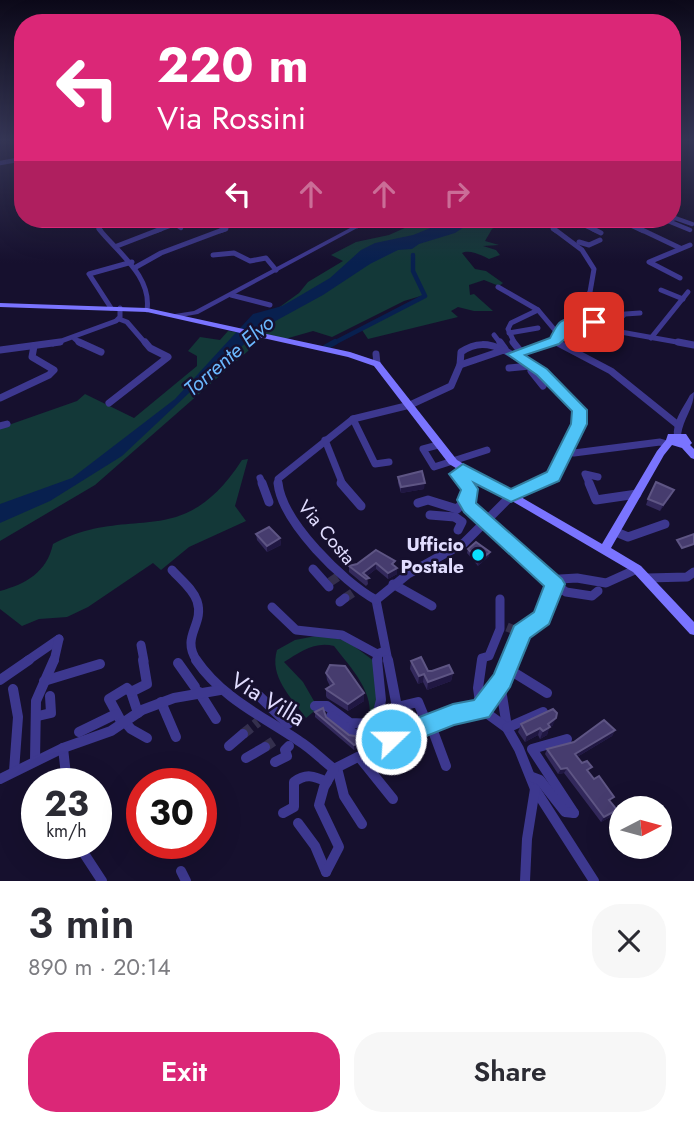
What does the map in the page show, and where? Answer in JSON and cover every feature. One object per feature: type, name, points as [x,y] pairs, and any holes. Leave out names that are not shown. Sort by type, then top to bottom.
[{"type":"main road","points":[[0,305],[116,308],[195,316],[227,328],[376,359],[453,462],[642,573],[694,630]]},
{"type":"main road","points":[[605,549],[673,436],[694,456]]},
{"type":"street","points":[[680,278],[649,262],[692,245],[692,225]]},
{"type":"street","points":[[97,228],[134,264],[144,287],[147,310]]},
{"type":"street","points":[[117,246],[164,228]]},
{"type":"street","points":[[119,319],[116,308],[89,274],[134,264],[226,228]]},
{"type":"street","points":[[195,316],[353,228]]},
{"type":"street","points":[[553,228],[586,245],[600,240]]},
{"type":"street","points":[[591,228],[601,233]]},
{"type":"street","points":[[637,228],[680,248]]},
{"type":"street","points":[[557,338],[559,329],[569,322],[596,284],[596,275],[589,256],[562,234]]},
{"type":"street","points":[[213,255],[234,253],[250,261],[266,258],[276,270]]},
{"type":"street","points":[[498,288],[538,310],[557,338],[611,371],[635,390],[673,436]]},
{"type":"street","points":[[660,290],[683,299]]},
{"type":"street","points":[[651,338],[688,292]]},
{"type":"street","points":[[231,295],[270,305]]},
{"type":"street","points":[[195,316],[209,312],[215,303]]},
{"type":"street","points":[[376,737],[354,734],[318,707],[327,706],[350,723],[375,724],[381,700],[381,652],[376,600],[408,573],[468,540],[511,496],[553,476],[579,424],[578,406],[518,353],[509,333],[511,323],[538,310]]},
{"type":"street","points":[[209,312],[216,325]]},
{"type":"street","points":[[610,328],[625,314],[640,313]]},
{"type":"street","points":[[0,350],[74,338],[119,319],[127,322],[150,348],[168,357],[109,403]]},
{"type":"street","points":[[569,322],[588,320],[651,338],[694,345]]},
{"type":"street","points":[[509,333],[538,328]]},
{"type":"street","points":[[464,363],[461,352],[485,342],[518,353],[570,331],[579,334]]},
{"type":"street","points":[[494,335],[505,350]]},
{"type":"street","points":[[74,338],[81,344],[101,352]]},
{"type":"street","points":[[0,398],[49,375],[54,370],[32,357],[34,346]]},
{"type":"street","points":[[361,506],[340,482],[325,440],[354,419],[410,405],[451,386],[464,363],[505,350]]},
{"type":"street","points":[[509,368],[533,367]]},
{"type":"street","points":[[533,367],[531,372],[543,386]]},
{"type":"street","points":[[574,453],[660,442],[673,436],[694,395]]},
{"type":"street","points":[[354,419],[375,464],[389,462]]},
{"type":"street","name":"Via Costa","points":[[325,440],[284,472],[271,489],[355,591],[376,600]]},
{"type":"street","points":[[439,445],[423,449],[434,467],[453,462],[462,454],[487,450]]},
{"type":"street","points":[[418,503],[428,499],[457,509],[466,500],[469,489],[457,474],[463,470]]},
{"type":"street","points":[[598,477],[585,474],[596,500],[637,494]]},
{"type":"street","points":[[260,478],[271,489],[269,502]]},
{"type":"street","points":[[466,500],[485,521],[566,592],[592,596],[602,587],[642,573],[692,576]]},
{"type":"street","points":[[430,514],[456,514],[462,523],[458,530]]},
{"type":"street","points":[[616,532],[628,537],[665,524]]},
{"type":"street","points":[[313,569],[329,584]]},
{"type":"street","points":[[172,570],[195,596],[200,606],[198,624],[188,641],[190,652],[220,690]]},
{"type":"street","points":[[298,822],[315,846],[326,872],[339,847],[318,805],[335,769],[360,758],[391,739],[430,726],[453,714],[481,709],[501,681],[519,632],[541,618],[555,584],[560,579],[569,578],[602,587]]},
{"type":"street","points":[[393,584],[432,606]]},
{"type":"street","points":[[500,599],[503,626],[489,656],[482,658],[478,688],[481,709],[507,728]]},
{"type":"street","points":[[272,607],[296,630],[347,637],[365,651],[381,652]]},
{"type":"street","points":[[0,680],[59,639],[52,669],[43,681],[36,701],[38,716],[35,760]]},
{"type":"street","points":[[131,692],[147,684],[141,645]]},
{"type":"street","points":[[381,652],[397,707],[391,739]]},
{"type":"street","points":[[178,663],[216,719]]},
{"type":"street","points":[[43,681],[100,664]]},
{"type":"street","points":[[501,681],[513,672],[547,693]]},
{"type":"street","points":[[501,681],[507,728],[532,777],[535,789],[594,881]]},
{"type":"street","points":[[138,713],[127,688],[109,699],[121,719],[131,729],[147,738]]},
{"type":"street","points":[[13,690],[18,717],[14,771]]},
{"type":"street","name":"Via Villa","points":[[0,779],[35,760],[97,737],[121,719],[161,702],[198,691],[220,690],[260,721],[288,736],[335,769]]},
{"type":"street","points":[[254,691],[288,736],[285,750],[287,756],[275,762]]},
{"type":"street","points":[[38,716],[51,713],[50,696]]},
{"type":"street","points":[[161,702],[176,737]]},
{"type":"street","points":[[397,707],[418,702],[446,766]]},
{"type":"street","points":[[507,728],[543,712]]},
{"type":"street","points":[[79,732],[121,719]]},
{"type":"street","points":[[229,746],[243,734]]},
{"type":"street","points":[[532,777],[540,780],[565,812],[574,813],[532,749],[567,739]]},
{"type":"street","points":[[246,758],[265,747]]},
{"type":"street","points":[[63,748],[65,768]]},
{"type":"street","points":[[360,758],[393,799]]},
{"type":"street","points":[[335,769],[344,796],[362,824]]},
{"type":"street","points":[[283,813],[294,807],[294,782],[301,776],[310,774],[327,782]]},
{"type":"street","points":[[525,881],[535,789]]},
{"type":"street","points":[[88,859],[102,881]]},
{"type":"green space","points":[[405,228],[494,228],[485,241],[499,245],[483,246],[496,250],[500,255],[489,259],[471,252],[462,253],[475,269],[486,271],[503,283],[499,286],[484,280],[469,285],[470,295],[474,294],[493,311],[474,311],[458,307],[451,311],[458,317],[368,339],[362,330],[426,296],[419,280],[424,295],[404,301],[332,337],[313,331],[285,339],[264,333],[248,351],[95,485],[0,541],[0,428],[77,401],[85,394],[134,418],[197,366],[197,356],[188,351],[200,337],[220,340],[228,331],[235,332],[281,306],[299,293],[308,282],[343,261],[331,255],[356,242],[389,235]]},
{"type":"green space","points":[[248,459],[235,506],[246,521],[189,547],[161,570],[153,563],[88,607],[67,617],[39,619],[22,626],[0,609],[0,591],[18,585],[34,575],[46,562],[53,544],[81,532],[107,526],[176,517],[198,507],[220,489],[242,460]]},
{"type":"green space","points":[[321,635],[347,641],[374,661],[378,687],[374,723],[368,722],[369,701],[360,681],[334,646],[314,646],[284,662],[303,682],[318,708],[306,718],[283,686],[276,669],[277,650],[295,640]]},
{"type":"water","name":"Torrente Elvo","points":[[430,228],[462,228],[412,249],[398,250],[270,324],[222,362],[122,456],[50,501],[0,523],[0,504],[72,478],[175,399],[253,314],[282,306],[296,298],[330,278],[361,250],[375,243],[413,235]]},
{"type":"building","points":[[422,471],[425,483],[401,487],[398,477]]},
{"type":"building","points":[[656,482],[674,490],[663,505],[648,499]]},
{"type":"building","points":[[269,527],[280,538],[267,546],[256,534]]},
{"type":"building","points":[[694,534],[694,544],[682,548],[677,540]]},
{"type":"building","points":[[476,542],[490,552],[479,561],[468,549]]},
{"type":"building","points":[[376,550],[395,561],[392,564],[397,568],[388,573],[376,563],[363,573],[369,578],[366,579],[349,566],[357,564]]},
{"type":"building","points":[[421,657],[428,671],[449,665],[453,673],[428,682],[424,674],[419,676],[411,661]]},
{"type":"building","points":[[330,665],[345,666],[364,693],[348,704],[327,690],[334,684],[326,673]]},
{"type":"building","points":[[323,708],[326,717],[349,735],[366,738],[354,745],[315,712]]},
{"type":"building","points":[[553,709],[557,713],[556,718],[548,724],[550,727],[543,731],[540,728],[527,735],[521,724]]},
{"type":"building","points":[[604,720],[615,730],[575,754],[582,763],[587,761],[592,767],[587,770],[594,779],[599,776],[613,796],[609,796],[609,814],[604,817],[567,768],[561,769],[547,749],[574,742]]},
{"type":"waterway","points":[[332,344],[425,296],[413,271],[413,255]]},
{"type":"waterway","points":[[326,347],[335,342]]},
{"type":"tunnel","points":[[330,582],[339,576]]},
{"type":"tunnel","points":[[345,598],[354,592]]},
{"type":"tunnel","points":[[507,627],[517,631]]},
{"type":"tunnel","points":[[243,734],[258,722]]},
{"type":"tunnel","points":[[265,747],[277,739]]},
{"type":"place","name":"Ufficio Postale","points":[[478,555]]},
{"type":"route","points":[[391,739],[453,714],[481,709],[487,697],[502,680],[522,632],[541,618],[555,584],[470,508],[466,500],[469,489],[457,474],[463,470],[511,496],[553,476],[579,424],[580,410],[542,372],[514,354],[554,341],[559,338],[559,329],[569,322],[594,322]]}]
